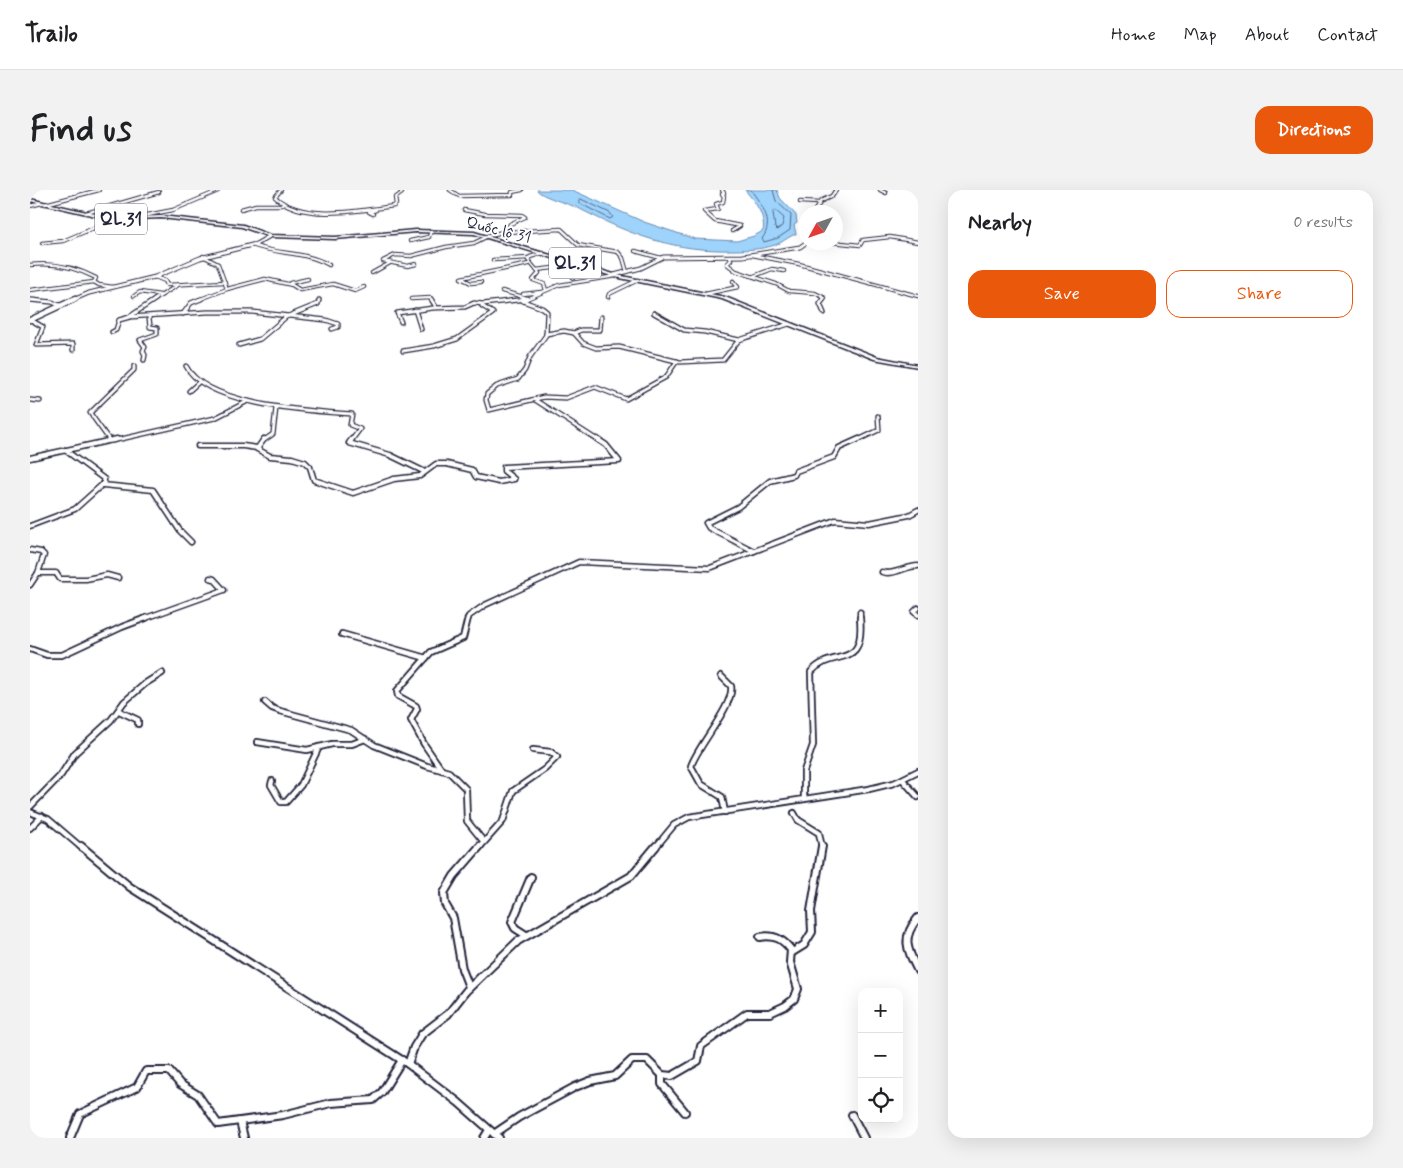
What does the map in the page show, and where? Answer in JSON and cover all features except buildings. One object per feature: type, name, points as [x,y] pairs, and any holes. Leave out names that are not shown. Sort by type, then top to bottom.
[{"type":"highway","name":"Quốc lộ 31","points":[[30,200],[115,219],[161,217],[248,227],[270,236],[335,238],[431,231],[468,232],[488,236],[615,275],[705,294],[732,302],[876,358],[918,366]]},
{"type":"street","points":[[30,206],[99,190]]},
{"type":"street","points":[[281,190],[275,197],[284,205],[292,209],[320,212],[396,205],[396,198],[402,194],[400,190]]},
{"type":"street","points":[[450,190],[459,196],[487,194],[502,196],[512,195],[513,192],[522,190]]},
{"type":"street","points":[[722,190],[724,198],[723,202],[716,204],[718,209],[704,211],[714,221],[740,226],[732,231]]},
{"type":"street","points":[[800,202],[819,203],[832,196],[836,190]]},
{"type":"street","points":[[880,190],[886,193]]},
{"type":"street","points":[[125,220],[172,210],[218,191]]},
{"type":"street","points":[[86,213],[159,192]]},
{"type":"street","points":[[241,209],[256,204],[284,205]]},
{"type":"street","points":[[374,214],[369,212],[389,206]]},
{"type":"street","points":[[464,210],[484,214],[522,215],[525,217],[510,224],[506,232]]},
{"type":"street","points":[[42,243],[63,241],[115,219]]},
{"type":"street","points":[[416,264],[408,266],[384,261],[395,255],[411,256],[448,246],[474,243],[488,236],[506,232],[561,229],[578,244],[618,252],[623,258],[627,272]]},
{"type":"street","points":[[410,241],[429,237],[431,231]]},
{"type":"street","points":[[30,320],[89,293],[156,277],[203,256],[252,245],[270,236]]},
{"type":"street","points":[[843,243],[860,245],[863,240],[887,237],[918,242]]},
{"type":"street","points":[[252,245],[268,251],[307,256],[329,265]]},
{"type":"street","points":[[635,251],[661,258],[730,257],[798,246]]},
{"type":"street","points":[[493,260],[529,258],[543,253]]},
{"type":"street","points":[[752,255],[799,264],[918,296]]},
{"type":"street","points":[[203,256],[218,264],[228,289]]},
{"type":"street","points":[[730,257],[731,260],[727,264],[730,267],[776,284],[787,291],[820,294],[825,298],[820,304],[824,313]]},
{"type":"street","points":[[529,258],[529,264],[539,274],[533,280],[544,284],[546,290]]},
{"type":"street","points":[[523,301],[561,285],[592,281],[627,272],[661,258]]},
{"type":"street","points":[[30,265],[46,262],[73,269],[95,277],[97,279],[94,282]]},
{"type":"street","points":[[372,272],[391,263]]},
{"type":"street","points":[[481,282],[470,282],[461,278],[529,264]]},
{"type":"street","points":[[536,270],[553,268]]},
{"type":"street","points":[[573,278],[574,275],[592,268]]},
{"type":"street","points":[[754,276],[772,269],[784,271]]},
{"type":"street","points":[[156,277],[165,280],[165,284],[178,285],[225,282]]},
{"type":"street","points":[[183,314],[191,303],[261,278],[288,283],[301,290],[333,284],[355,291],[364,286]]},
{"type":"street","points":[[288,283],[308,280]]},
{"type":"street","points":[[608,297],[609,294],[638,280]]},
{"type":"street","points":[[705,294],[738,286],[733,281]]},
{"type":"street","points":[[30,290],[94,282],[113,287]]},
{"type":"street","points":[[130,317],[178,285]]},
{"type":"street","points":[[502,291],[528,298]]},
{"type":"street","points":[[134,296],[140,292],[162,295]]},
{"type":"street","points":[[523,294],[541,292]]},
{"type":"street","points":[[411,300],[430,298],[438,308]]},
{"type":"street","points":[[30,300],[55,302],[62,306]]},
{"type":"street","points":[[239,345],[262,338],[286,317],[318,304],[319,300]]},
{"type":"street","points":[[400,322],[396,313],[438,308],[464,308],[474,303],[523,301],[542,308],[547,312],[546,334],[518,379],[495,387],[486,396],[487,408],[492,410],[549,397],[566,398],[595,387],[626,398],[666,377],[677,362]]},
{"type":"street","points":[[403,350],[432,347],[458,338],[493,313],[484,308],[483,304]]},
{"type":"street","points":[[415,310],[421,329]]},
{"type":"street","points":[[112,332],[116,330],[119,320],[130,317],[213,312],[252,312],[320,321],[326,320],[338,324],[338,327],[332,329]]},
{"type":"street","points":[[654,313],[684,330],[706,332],[739,340]]},
{"type":"street","points":[[144,360],[145,355],[143,351],[145,347],[140,340],[157,334],[158,331],[157,328],[150,327],[149,317]]},
{"type":"street","points":[[546,334],[600,330],[602,317]]},
{"type":"street","points":[[30,320],[43,327],[36,345],[73,344],[73,350]]},
{"type":"street","points":[[574,333],[582,343],[591,346],[619,347],[677,362],[723,360],[739,340],[789,324]]},
{"type":"street","points":[[110,441],[104,428],[98,425],[90,413],[134,370],[134,366]]},
{"type":"street","points":[[186,366],[199,382],[225,394],[248,401],[304,412],[352,414],[350,425],[360,429],[349,443],[390,455],[423,471]]},
{"type":"street","points":[[189,391],[199,382]]},
{"type":"street","points":[[30,400],[40,401]]},
{"type":"street","points":[[198,446],[243,446],[257,448],[265,456],[304,461],[310,467],[314,480],[349,493],[394,478],[420,476],[432,464],[447,464],[471,470],[478,477],[502,482],[514,478],[504,471],[504,467],[619,461],[606,445],[535,400]]},
{"type":"street","points":[[30,458],[177,425],[217,418],[248,401]]},
{"type":"street","points":[[257,448],[273,434],[276,408]]},
{"type":"street","points":[[754,551],[709,528],[706,523],[738,508],[770,481],[794,475],[796,470],[828,460],[834,457],[839,448],[876,432],[879,430],[878,416]]},
{"type":"street","points":[[30,526],[75,509],[103,485],[104,479],[65,450]]},
{"type":"street","points":[[103,485],[144,488],[154,491],[180,531],[191,542]]},
{"type":"street","points":[[442,770],[424,744],[411,720],[417,709],[416,706],[398,696],[397,693],[399,687],[438,648],[463,638],[469,616],[485,605],[576,563],[589,561],[710,568],[835,520],[869,522],[909,515],[918,510]]},
{"type":"street","points":[[30,550],[44,554],[38,573],[30,585]]},
{"type":"street","points":[[882,572],[888,574],[909,566],[918,566]]},
{"type":"street","points":[[38,573],[56,573],[60,579],[83,579],[107,575],[118,578]]},
{"type":"street","points":[[30,649],[47,655],[62,655],[122,627],[224,590],[214,579],[210,578]]},
{"type":"street","points":[[918,608],[914,612],[918,616]]},
{"type":"street","points":[[804,799],[804,775],[809,752],[813,745],[811,672],[819,665],[837,661],[854,651],[862,636],[860,612]]},
{"type":"street","points":[[342,634],[426,658]]},
{"type":"street","points":[[30,807],[61,775],[75,753],[119,711],[124,702],[146,682],[162,673]]},
{"type":"street","points":[[721,676],[731,686],[732,693],[702,740],[691,766],[701,784],[722,797],[725,812]]},
{"type":"street","points":[[265,702],[272,708],[280,711],[347,728],[374,745],[453,774],[465,786],[467,793],[467,821],[484,842]]},
{"type":"street","points":[[119,711],[138,720],[138,724]]},
{"type":"street","points":[[257,742],[306,750],[332,744],[352,744],[365,739]]},
{"type":"street","points":[[272,781],[271,785],[281,802],[286,802],[293,797],[314,762],[319,747]]},
{"type":"street","points":[[470,987],[462,969],[453,918],[444,900],[444,893],[454,876],[499,827],[506,816],[513,791],[545,769],[557,756],[551,752],[533,750]]},
{"type":"street","points":[[70,1138],[80,1114],[137,1087],[144,1074],[149,1071],[166,1070],[171,1073],[180,1084],[202,1099],[210,1115],[218,1124],[283,1115],[331,1103],[373,1100],[382,1092],[405,1062],[418,1038],[448,1014],[470,987],[526,936],[631,876],[665,834],[682,820],[691,817],[866,790],[902,780],[918,770]]},
{"type":"street","points":[[902,780],[918,797]]},
{"type":"street","points":[[30,812],[42,816],[130,886],[405,1062],[458,1102],[494,1134]]},
{"type":"street","points":[[791,953],[804,945],[812,932],[811,911],[822,845],[819,832],[798,820],[794,813]]},
{"type":"street","points":[[30,828],[42,816]]},
{"type":"street","points":[[526,936],[515,928],[512,922],[531,877]]},
{"type":"street","points":[[918,918],[909,929],[908,934],[913,962],[918,971]]},
{"type":"street","points":[[484,1138],[576,1087],[590,1081],[615,1076],[632,1060],[647,1060],[662,1075],[672,1076],[698,1061],[701,1046],[748,1013],[754,1011],[761,1013],[771,1012],[788,1004],[796,997],[798,984],[790,961],[791,953],[788,947],[776,936],[760,937]]},
{"type":"street","points":[[662,1075],[662,1084],[685,1112]]},
{"type":"street","points":[[852,1115],[864,1138]]},
{"type":"street","points":[[240,1121],[244,1138]]},
{"type":"water","points":[[537,190],[572,190],[644,222],[695,239],[737,241],[763,231],[761,214],[745,190],[777,190],[780,198],[796,215],[797,223],[794,225],[796,234],[775,245],[758,249],[713,250],[673,245],[635,234]]}]
